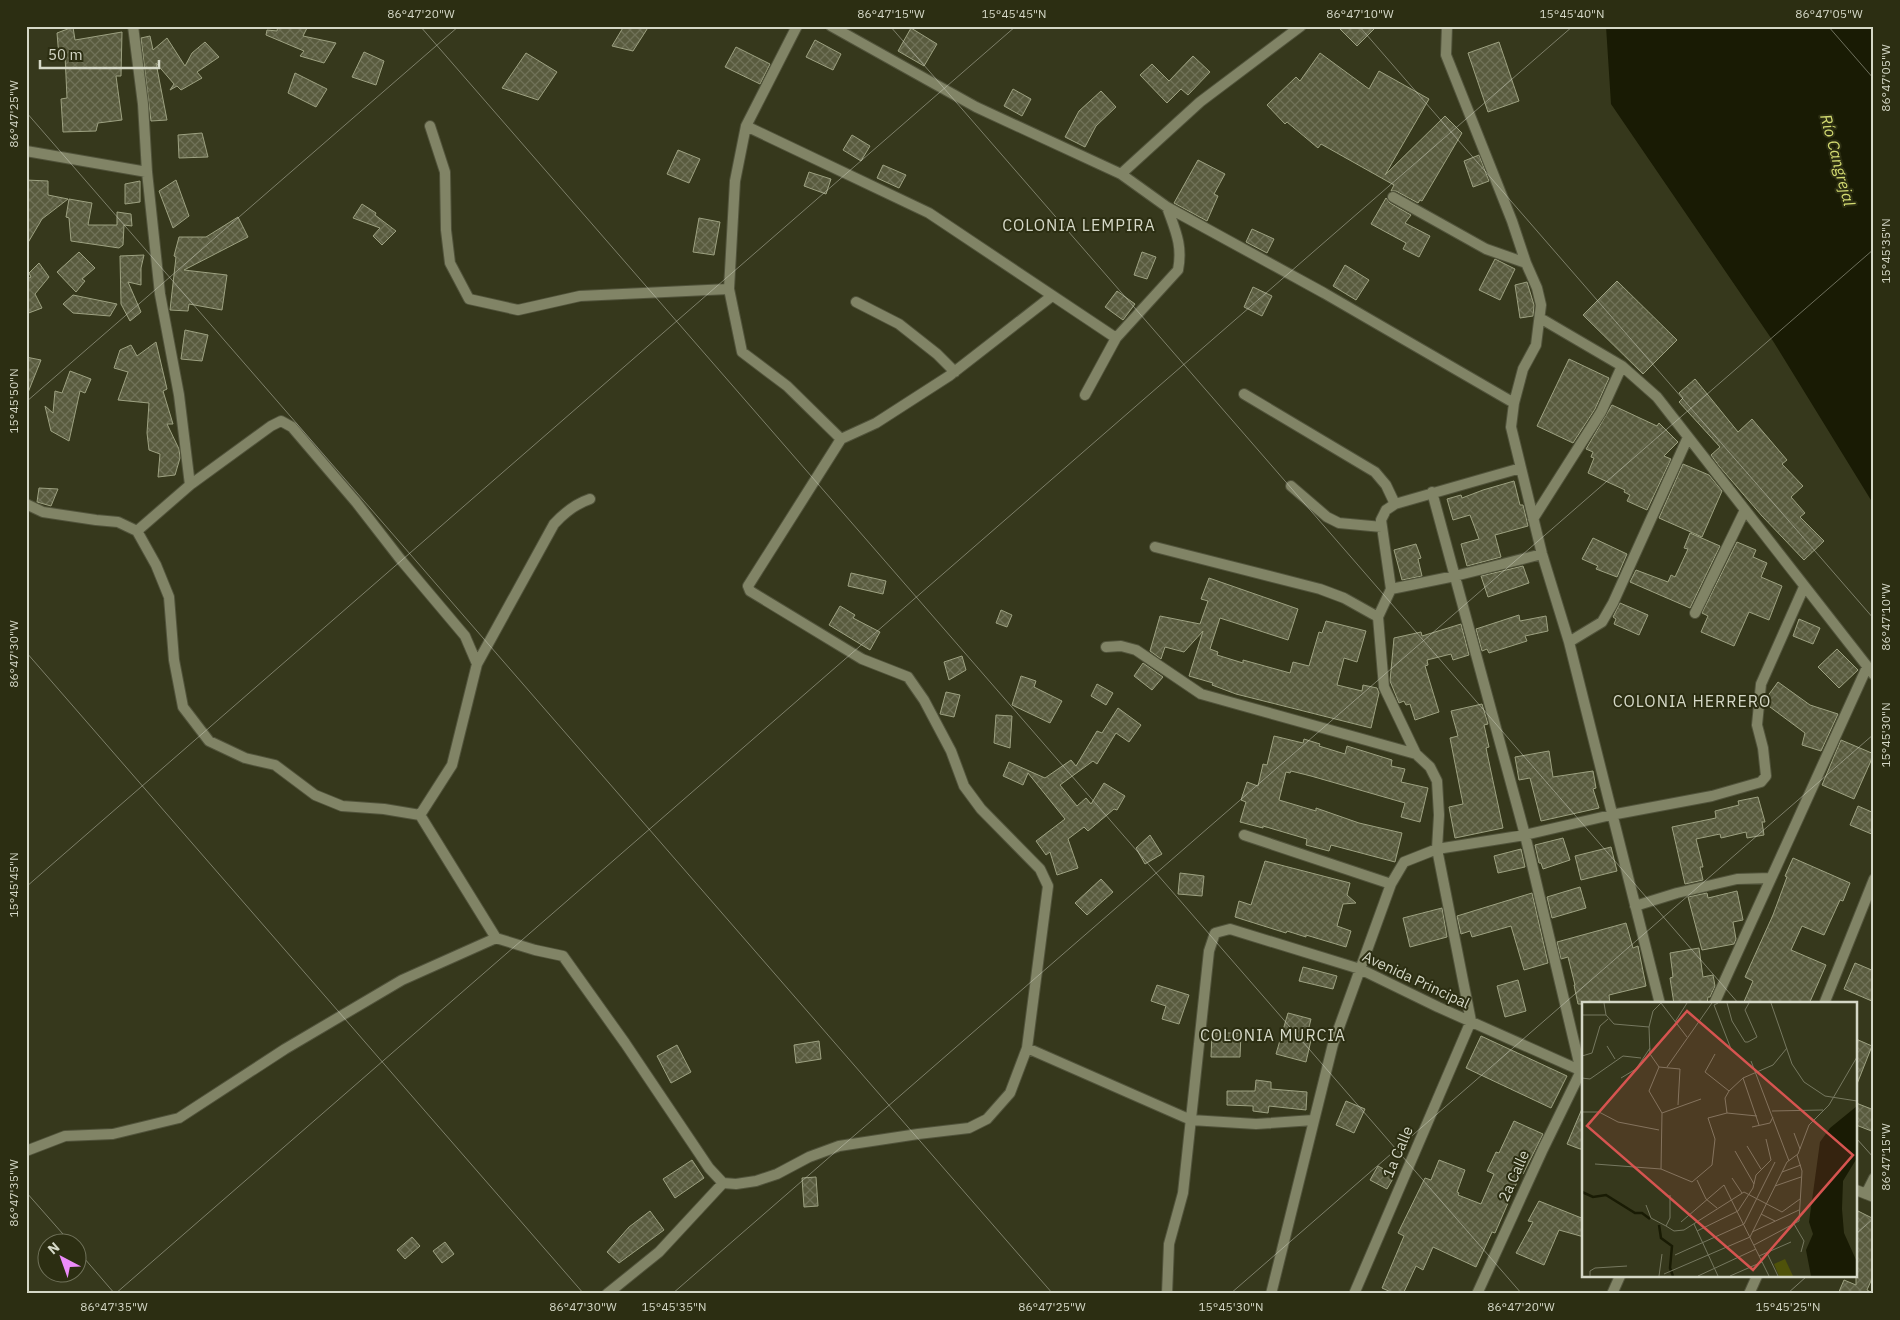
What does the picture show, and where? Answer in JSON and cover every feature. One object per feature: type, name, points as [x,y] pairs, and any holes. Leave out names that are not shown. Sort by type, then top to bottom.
[{"type":"street","points":[[133,26],[143,104],[147,172],[160,294],[179,395],[190,485]]},
{"type":"street","points":[[797,26],[746,126],[735,181],[729,289],[742,352],[787,386],[841,439]]},
{"type":"street","points":[[831,26],[976,107],[1122,174],[1167,207],[1324,293],[1514,403]]},
{"type":"street","points":[[1122,174],[1200,102],[1301,26]]},
{"type":"street","points":[[1447,26],[1446,55],[1512,221],[1526,263],[1537,288],[1541,306],[1536,345],[1523,369],[1514,403],[1511,427],[1542,554],[1569,642],[1659,1002]]},
{"type":"street","points":[[430,126],[445,172],[446,230],[450,263],[469,299],[518,310],[580,296],[729,289]]},
{"type":"street","points":[[746,126],[929,213],[1116,338]]},
{"type":"street","points":[[26,151],[147,172]]},
{"type":"street","points":[[1393,196],[1486,249],[1526,263]]},
{"type":"street","points":[[1085,395],[1116,338],[1178,270],[1181,255],[1178,238],[1167,207]]},
{"type":"street","points":[[26,1151],[65,1136],[113,1134],[179,1118],[285,1049],[402,980],[496,938],[563,956],[636,1057],[709,1168],[723,1183],[736,1184],[756,1181],[777,1174],[809,1157],[839,1146],[968,1128],[987,1119],[1010,1093],[1028,1048],[1048,886],[1040,869],[981,809],[964,786],[947,743],[924,700],[908,677],[862,659],[829,637],[783,612],[750,591],[748,586],[841,439],[876,423],[955,372],[1052,296]]},
{"type":"street","points":[[856,302],[899,324],[937,354],[955,372]]},
{"type":"street","points":[[1540,318],[1622,366],[1657,397],[1744,512],[1874,676]]},
{"type":"street","points":[[1533,518],[1601,412],[1622,366]]},
{"type":"street","points":[[1244,394],[1375,472],[1386,486],[1395,504]]},
{"type":"street","points":[[137,531],[190,485],[271,426],[281,422],[292,427],[465,636],[477,664]]},
{"type":"street","points":[[1569,642],[1602,622],[1613,603],[1688,437]]},
{"type":"street","points":[[1471,1021],[1437,849],[1439,815],[1436,781],[1430,767],[1416,754],[1384,687],[1378,617],[1392,589],[1380,520],[1382,515],[1395,504],[1521,468]]},
{"type":"street","points":[[1291,486],[1327,517],[1339,523],[1382,527]]},
{"type":"street","points":[[1432,492],[1525,835],[1582,1072]]},
{"type":"street","points":[[420,815],[452,765],[477,664],[554,524],[565,512],[579,503],[590,499]]},
{"type":"street","points":[[26,504],[43,512],[118,522],[137,531],[156,564],[169,597],[174,660],[183,707],[209,742],[245,758],[275,765],[315,794],[342,806],[384,808],[420,815],[496,938]]},
{"type":"street","points":[[1695,613],[1744,512]]},
{"type":"street","points":[[1156,547],[1320,589],[1344,598],[1378,617]]},
{"type":"street","points":[[1392,589],[1455,576],[1542,554]]},
{"type":"street","points":[[1270,1294],[1332,1044],[1391,884],[1404,862],[1437,849],[1525,835],[1612,815],[1712,796],[1761,782],[1766,776],[1763,748],[1757,725],[1761,684],[1804,587]]},
{"type":"street","points":[[1106,647],[1121,646],[1136,650],[1201,694],[1416,754]]},
{"type":"street","points":[[1715,1002],[1867,667]]},
{"type":"street","points":[[1244,835],[1391,884]]},
{"type":"street","points":[[1635,906],[1677,893],[1737,879],[1771,878]]},
{"type":"street","points":[[1825,1002],[1874,879]]},
{"type":"street","name":"Avenida Principal","points":[[1191,1120],[1209,951],[1215,933],[1230,929],[1360,969],[1582,1072]]},
{"type":"street","name":"1a Calle","points":[[1354,1294],[1471,1021]]},
{"type":"street","points":[[1028,1048],[1191,1120],[1256,1124],[1314,1120]]},
{"type":"street","name":"2a Calle","points":[[1477,1294],[1543,1149],[1582,1072]]},
{"type":"street","points":[[1166,1294],[1169,1244],[1182,1192],[1191,1120]]},
{"type":"street","points":[[1858,1191],[1870,1196],[1874,1178]]},
{"type":"street","points":[[607,1294],[659,1252],[723,1183]]},
{"type":"street","points":[[1612,1294],[1619,1278]]},
{"type":"street","points":[[1749,1294],[1756,1278]]},
{"type":"water","name":"Río Cangrejal","points":[[1606,26],[1874,26],[1874,505],[1773,341],[1611,104]]},
{"type":"building","points":[[278,26],[308,26],[303,36],[336,43],[324,63],[300,56],[304,51],[266,35],[267,30],[277,31]]},
{"type":"building","points":[[624,26],[649,26],[633,51],[612,46]]},
{"type":"building","points":[[1337,26],[1377,26],[1357,46]]},
{"type":"building","points":[[73,27],[75,40],[122,32],[121,76],[116,76],[122,120],[98,123],[96,131],[63,132],[61,99],[67,98],[65,55],[59,57],[57,33]]},
{"type":"building","points":[[911,28],[937,44],[924,66],[898,51]]},
{"type":"building","points":[[150,36],[153,50],[167,38],[185,66],[192,53],[205,42],[219,57],[197,72],[202,78],[181,90],[177,86],[170,90],[174,84],[156,63],[167,120],[151,121],[141,38]]},
{"type":"building","points":[[815,40],[841,54],[833,70],[806,57]]},
{"type":"building","points":[[1499,42],[1519,101],[1488,112],[1468,53]]},
{"type":"building","points":[[736,47],[770,64],[760,84],[725,67]]},
{"type":"building","points":[[364,52],[384,61],[376,85],[352,77]]},
{"type":"building","points":[[526,53],[557,72],[538,100],[502,88]]},
{"type":"building","points":[[1320,53],[1369,89],[1379,71],[1429,99],[1385,175],[1445,116],[1462,133],[1422,201],[1420,200],[1418,203],[1396,191],[1391,191],[1394,185],[1321,144],[1318,148],[1287,122],[1285,124],[1267,105],[1296,77],[1300,81]]},
{"type":"building","points":[[1193,56],[1210,72],[1188,95],[1181,89],[1167,103],[1140,75],[1152,64],[1169,81]]},
{"type":"building","points":[[295,73],[327,89],[316,107],[288,93]]},
{"type":"building","points":[[1013,89],[1031,99],[1022,116],[1004,106]]},
{"type":"building","points":[[1101,91],[1116,107],[1096,126],[1085,147],[1065,137],[1079,111]]},
{"type":"building","points":[[202,133],[208,157],[179,158],[178,135]]},
{"type":"building","points":[[852,135],[870,146],[861,161],[843,150]]},
{"type":"building","points":[[678,150],[700,159],[689,183],[667,174]]},
{"type":"building","points":[[1479,155],[1489,181],[1473,187],[1464,161]]},
{"type":"building","points":[[1198,160],[1225,174],[1214,194],[1218,196],[1207,221],[1174,203]]},
{"type":"building","points":[[883,165],[906,175],[899,188],[877,178]]},
{"type":"building","points":[[809,172],[831,179],[826,194],[804,186]]},
{"type":"building","points":[[26,180],[48,181],[48,195],[68,199],[42,219],[26,246]]},
{"type":"building","points":[[176,180],[189,216],[173,228],[159,191]]},
{"type":"building","points":[[140,181],[140,202],[125,204],[125,184]]},
{"type":"building","points":[[1386,198],[1390,203],[1411,215],[1405,223],[1430,236],[1419,257],[1403,249],[1406,243],[1371,224]]},
{"type":"building","points":[[69,199],[92,203],[88,225],[117,225],[117,212],[131,214],[132,226],[124,225],[123,245],[119,248],[71,241],[69,218],[66,217]]},
{"type":"building","points":[[362,204],[376,213],[375,215],[396,231],[382,245],[373,236],[380,228],[353,218]]},
{"type":"building","points":[[238,217],[248,237],[184,270],[227,275],[222,310],[189,304],[188,311],[170,310],[176,257],[174,256],[179,237],[206,237]]},
{"type":"building","points":[[699,218],[720,222],[714,255],[693,252]]},
{"type":"building","points":[[1252,229],[1274,239],[1267,253],[1246,242]]},
{"type":"building","points":[[79,252],[95,268],[82,279],[85,281],[76,292],[57,272]]},
{"type":"building","points":[[1142,252],[1156,257],[1147,279],[1134,275]]},
{"type":"building","points":[[144,255],[141,268],[141,285],[128,282],[141,312],[130,321],[121,304],[120,256]]},
{"type":"building","points":[[1495,259],[1515,269],[1500,300],[1479,290]]},
{"type":"building","points":[[39,263],[49,277],[35,294],[42,308],[26,314],[26,277],[27,279],[31,277],[29,273]]},
{"type":"building","points":[[1345,265],[1369,280],[1356,300],[1333,286]]},
{"type":"building","points":[[1617,281],[1677,340],[1643,374],[1583,315]]},
{"type":"building","points":[[1527,282],[1534,305],[1533,316],[1520,318],[1515,285]]},
{"type":"building","points":[[1253,287],[1272,296],[1262,316],[1244,307]]},
{"type":"building","points":[[1117,291],[1135,304],[1123,320],[1105,307]]},
{"type":"building","points":[[73,295],[117,304],[110,316],[73,313],[63,304]]},
{"type":"building","points":[[185,330],[208,335],[202,361],[181,359]]},
{"type":"building","points":[[156,342],[167,389],[163,391],[173,424],[167,424],[179,449],[180,458],[175,475],[158,477],[160,454],[149,450],[147,433],[149,403],[118,400],[128,372],[114,368],[120,350],[131,345],[137,356]]},
{"type":"building","points":[[26,357],[41,360],[27,395],[26,395]]},
{"type":"building","points":[[1569,359],[1609,378],[1595,409],[1573,443],[1537,426]]},
{"type":"building","points":[[70,371],[91,379],[85,393],[80,391],[69,441],[51,431],[45,406],[53,413],[55,391],[62,393]]},
{"type":"building","points":[[1695,379],[1738,432],[1752,419],[1787,460],[1782,464],[1803,486],[1791,497],[1805,513],[1800,517],[1824,541],[1804,560],[1762,516],[1719,466],[1711,455],[1720,447],[1679,402],[1683,398],[1679,393]]},
{"type":"building","points":[[1612,405],[1657,426],[1659,423],[1678,442],[1664,456],[1671,459],[1647,510],[1627,501],[1630,495],[1624,492],[1625,490],[1588,473],[1594,458],[1591,457],[1593,452],[1586,449]]},
{"type":"building","points":[[1683,464],[1709,475],[1722,491],[1702,537],[1659,518]]},
{"type":"building","points":[[1514,481],[1528,526],[1495,535],[1501,557],[1467,566],[1461,544],[1479,539],[1470,515],[1453,520],[1447,499],[1461,495],[1462,498]]},
{"type":"building","points":[[39,488],[58,489],[51,506],[37,502]]},
{"type":"building","points":[[1690,533],[1720,546],[1690,608],[1630,582],[1636,570],[1668,582],[1671,575],[1675,577],[1688,549],[1684,548]]},
{"type":"building","points":[[1593,538],[1627,554],[1617,577],[1596,569],[1598,566],[1582,559]]},
{"type":"building","points":[[1737,542],[1756,550],[1753,557],[1767,563],[1761,577],[1782,586],[1769,620],[1749,612],[1734,646],[1701,632],[1708,616],[1702,613]]},
{"type":"building","points":[[1416,544],[1421,558],[1418,559],[1422,576],[1402,580],[1394,550]]},
{"type":"building","points":[[1523,566],[1529,583],[1488,597],[1481,576]]},
{"type":"building","points":[[851,573],[886,581],[883,594],[848,586]]},
{"type":"building","points":[[1209,578],[1298,609],[1288,640],[1220,618],[1210,649],[1218,652],[1217,655],[1243,663],[1243,660],[1290,673],[1293,662],[1309,666],[1319,632],[1322,633],[1326,621],[1366,631],[1357,662],[1344,658],[1337,685],[1362,691],[1363,685],[1377,688],[1379,693],[1371,728],[1236,694],[1212,685],[1213,683],[1189,676],[1203,631],[1184,652],[1165,647],[1161,659],[1150,651],[1160,616],[1200,624],[1208,601],[1201,599]]},
{"type":"building","points":[[1620,603],[1648,615],[1639,635],[1614,624],[1616,619],[1613,617]]},
{"type":"building","points":[[840,606],[855,615],[853,618],[880,632],[870,650],[829,625]]},
{"type":"building","points":[[1001,610],[1012,615],[1007,627],[996,623]]},
{"type":"building","points":[[1519,615],[1520,621],[1546,616],[1548,631],[1525,636],[1527,641],[1489,653],[1487,649],[1482,651],[1476,629]]},
{"type":"building","points":[[1799,619],[1820,628],[1813,644],[1793,636]]},
{"type":"building","points":[[1461,624],[1469,655],[1453,660],[1451,654],[1427,660],[1428,665],[1425,666],[1439,712],[1415,720],[1410,704],[1406,705],[1404,701],[1399,703],[1390,681],[1394,638],[1421,632],[1422,636]]},
{"type":"building","points":[[1837,649],[1858,670],[1839,688],[1818,667]]},
{"type":"building","points":[[962,656],[966,670],[949,680],[944,662]]},
{"type":"building","points":[[1143,663],[1163,677],[1152,690],[1134,676]]},
{"type":"building","points":[[1021,676],[1036,681],[1034,687],[1062,701],[1050,723],[1012,705]]},
{"type":"building","points":[[1778,682],[1810,705],[1838,714],[1821,751],[1802,745],[1805,733],[1766,704],[1767,697]]},
{"type":"building","points":[[1097,684],[1113,693],[1106,705],[1091,696]]},
{"type":"building","points":[[946,692],[960,695],[954,717],[940,714]]},
{"type":"building","points":[[1482,704],[1488,724],[1484,725],[1489,747],[1486,748],[1503,828],[1455,838],[1449,807],[1463,804],[1450,738],[1458,736],[1451,711]]},
{"type":"building","points":[[1118,708],[1141,725],[1129,742],[1116,733],[1097,764],[1093,761],[1060,785],[1077,806],[1086,798],[1091,804],[1104,783],[1125,796],[1117,810],[1114,809],[1088,831],[1084,827],[1068,839],[1078,868],[1057,875],[1050,852],[1046,855],[1036,841],[1065,819],[1028,773],[1023,785],[1003,776],[1009,762],[1045,778],[1071,760],[1076,766],[1097,731],[1102,733]]},
{"type":"building","points":[[996,715],[1012,716],[1010,748],[994,743]]},
{"type":"building","points":[[1274,736],[1303,743],[1304,739],[1345,754],[1347,746],[1392,760],[1391,766],[1405,769],[1401,782],[1428,788],[1420,822],[1401,817],[1405,803],[1311,776],[1291,771],[1290,773],[1286,772],[1279,800],[1316,811],[1316,808],[1359,823],[1402,833],[1395,862],[1331,845],[1329,851],[1306,845],[1307,839],[1263,826],[1263,828],[1240,822],[1246,802],[1241,800],[1247,782],[1258,786],[1263,764],[1267,765]]},
{"type":"building","points":[[1841,740],[1874,754],[1854,799],[1822,785]]},
{"type":"building","points":[[1549,751],[1553,777],[1593,771],[1596,788],[1593,789],[1599,808],[1541,821],[1530,778],[1519,780],[1515,757]]},
{"type":"building","points":[[1758,797],[1765,822],[1762,822],[1764,835],[1747,838],[1746,832],[1721,838],[1720,834],[1696,839],[1703,867],[1700,867],[1703,880],[1685,884],[1672,827],[1716,818],[1715,811],[1739,805],[1738,801]]},
{"type":"building","points":[[1858,806],[1874,813],[1874,835],[1850,825]]},
{"type":"building","points":[[1150,835],[1162,854],[1145,864],[1136,848]]},
{"type":"building","points":[[1563,838],[1570,860],[1543,869],[1541,863],[1539,863],[1535,845]]},
{"type":"building","points":[[1611,847],[1617,871],[1581,880],[1575,856]]},
{"type":"building","points":[[1521,849],[1525,867],[1498,873],[1494,856]]},
{"type":"building","points":[[1793,858],[1850,883],[1843,901],[1840,900],[1824,935],[1802,926],[1791,950],[1826,965],[1810,1002],[1744,1002],[1753,981],[1745,977],[1773,915],[1787,877],[1785,876]]},
{"type":"building","points":[[1265,861],[1350,883],[1347,895],[1356,903],[1343,904],[1337,926],[1351,931],[1346,947],[1306,935],[1306,937],[1287,931],[1286,933],[1235,917],[1239,901],[1251,905]]},
{"type":"building","points":[[1180,873],[1204,876],[1202,896],[1178,894]]},
{"type":"building","points":[[1101,879],[1113,892],[1087,915],[1075,903]]},
{"type":"building","points":[[1580,887],[1586,908],[1552,918],[1547,897]]},
{"type":"building","points":[[1737,891],[1743,920],[1733,922],[1736,939],[1734,944],[1702,950],[1688,897],[1707,893],[1708,898]]},
{"type":"building","points":[[1532,893],[1548,963],[1524,970],[1511,926],[1472,937],[1470,931],[1461,934],[1457,916]]},
{"type":"building","points":[[1442,908],[1447,937],[1410,947],[1403,918]]},
{"type":"building","points":[[1626,923],[1633,948],[1638,946],[1646,986],[1609,995],[1610,1002],[1582,1002],[1582,1004],[1578,1004],[1568,957],[1561,959],[1557,942]]},
{"type":"building","points":[[1699,948],[1703,977],[1713,975],[1715,986],[1710,997],[1708,997],[1707,1002],[1674,1002],[1670,978],[1673,977],[1670,953]]},
{"type":"building","points":[[1855,963],[1874,971],[1874,1002],[1844,989]]},
{"type":"building","points":[[1303,967],[1337,976],[1333,989],[1299,981]]},
{"type":"building","points":[[1518,980],[1526,1011],[1505,1017],[1497,986]]},
{"type":"building","points":[[1157,985],[1189,995],[1179,1024],[1162,1019],[1166,1006],[1151,1001]]},
{"type":"building","points":[[1288,1013],[1311,1019],[1306,1039],[1311,1040],[1306,1062],[1276,1054]]},
{"type":"building","points":[[1212,1033],[1241,1033],[1240,1057],[1211,1057]]},
{"type":"building","points":[[1481,1036],[1567,1076],[1551,1108],[1466,1068]]},
{"type":"building","points":[[1858,1040],[1872,1046],[1858,1081]]},
{"type":"building","points":[[819,1041],[821,1059],[796,1063],[794,1045]]},
{"type":"building","points":[[677,1045],[691,1072],[671,1083],[657,1056]]},
{"type":"building","points":[[1256,1080],[1271,1082],[1271,1089],[1307,1092],[1306,1110],[1269,1106],[1268,1113],[1253,1111],[1253,1106],[1227,1105],[1227,1091],[1255,1091]]},
{"type":"building","points":[[1346,1101],[1365,1109],[1354,1133],[1336,1125]]},
{"type":"building","points":[[1858,1104],[1874,1110],[1874,1132],[1858,1126]]},
{"type":"building","points":[[1582,1109],[1582,1149],[1567,1144]]},
{"type":"building","points":[[1514,1121],[1543,1134],[1523,1174],[1521,1173],[1495,1233],[1492,1232],[1476,1267],[1433,1247],[1423,1270],[1416,1266],[1403,1294],[1395,1294],[1382,1288],[1404,1236],[1398,1233],[1425,1178],[1431,1180],[1439,1160],[1465,1170],[1457,1192],[1459,1193],[1458,1195],[1481,1204],[1494,1174],[1487,1171],[1496,1152],[1499,1153]]},
{"type":"building","points":[[692,1160],[704,1178],[675,1198],[663,1179]]},
{"type":"building","points":[[1378,1166],[1395,1175],[1387,1189],[1370,1180]]},
{"type":"building","points":[[816,1177],[818,1206],[804,1207],[802,1178]]},
{"type":"building","points":[[1539,1201],[1582,1218],[1582,1236],[1559,1230],[1544,1265],[1516,1253],[1533,1222],[1528,1221]]},
{"type":"building","points":[[650,1211],[664,1230],[619,1263],[607,1252],[629,1227]]},
{"type":"building","points":[[1858,1211],[1874,1219],[1874,1274],[1867,1290],[1874,1294],[1838,1294],[1844,1280],[1856,1285],[1856,1278],[1858,1278]]},
{"type":"building","points":[[412,1237],[420,1246],[405,1259],[397,1250]]},
{"type":"building","points":[[445,1242],[454,1254],[442,1263],[433,1251]]},
{"type":"district","name":"COLONIA LEMPIRA","points":[[1079,225]]},
{"type":"district","name":"COLONIA HERRERO","points":[[1692,701]]},
{"type":"district","name":"COLONIA MURCIA","points":[[1273,1035]]}]
